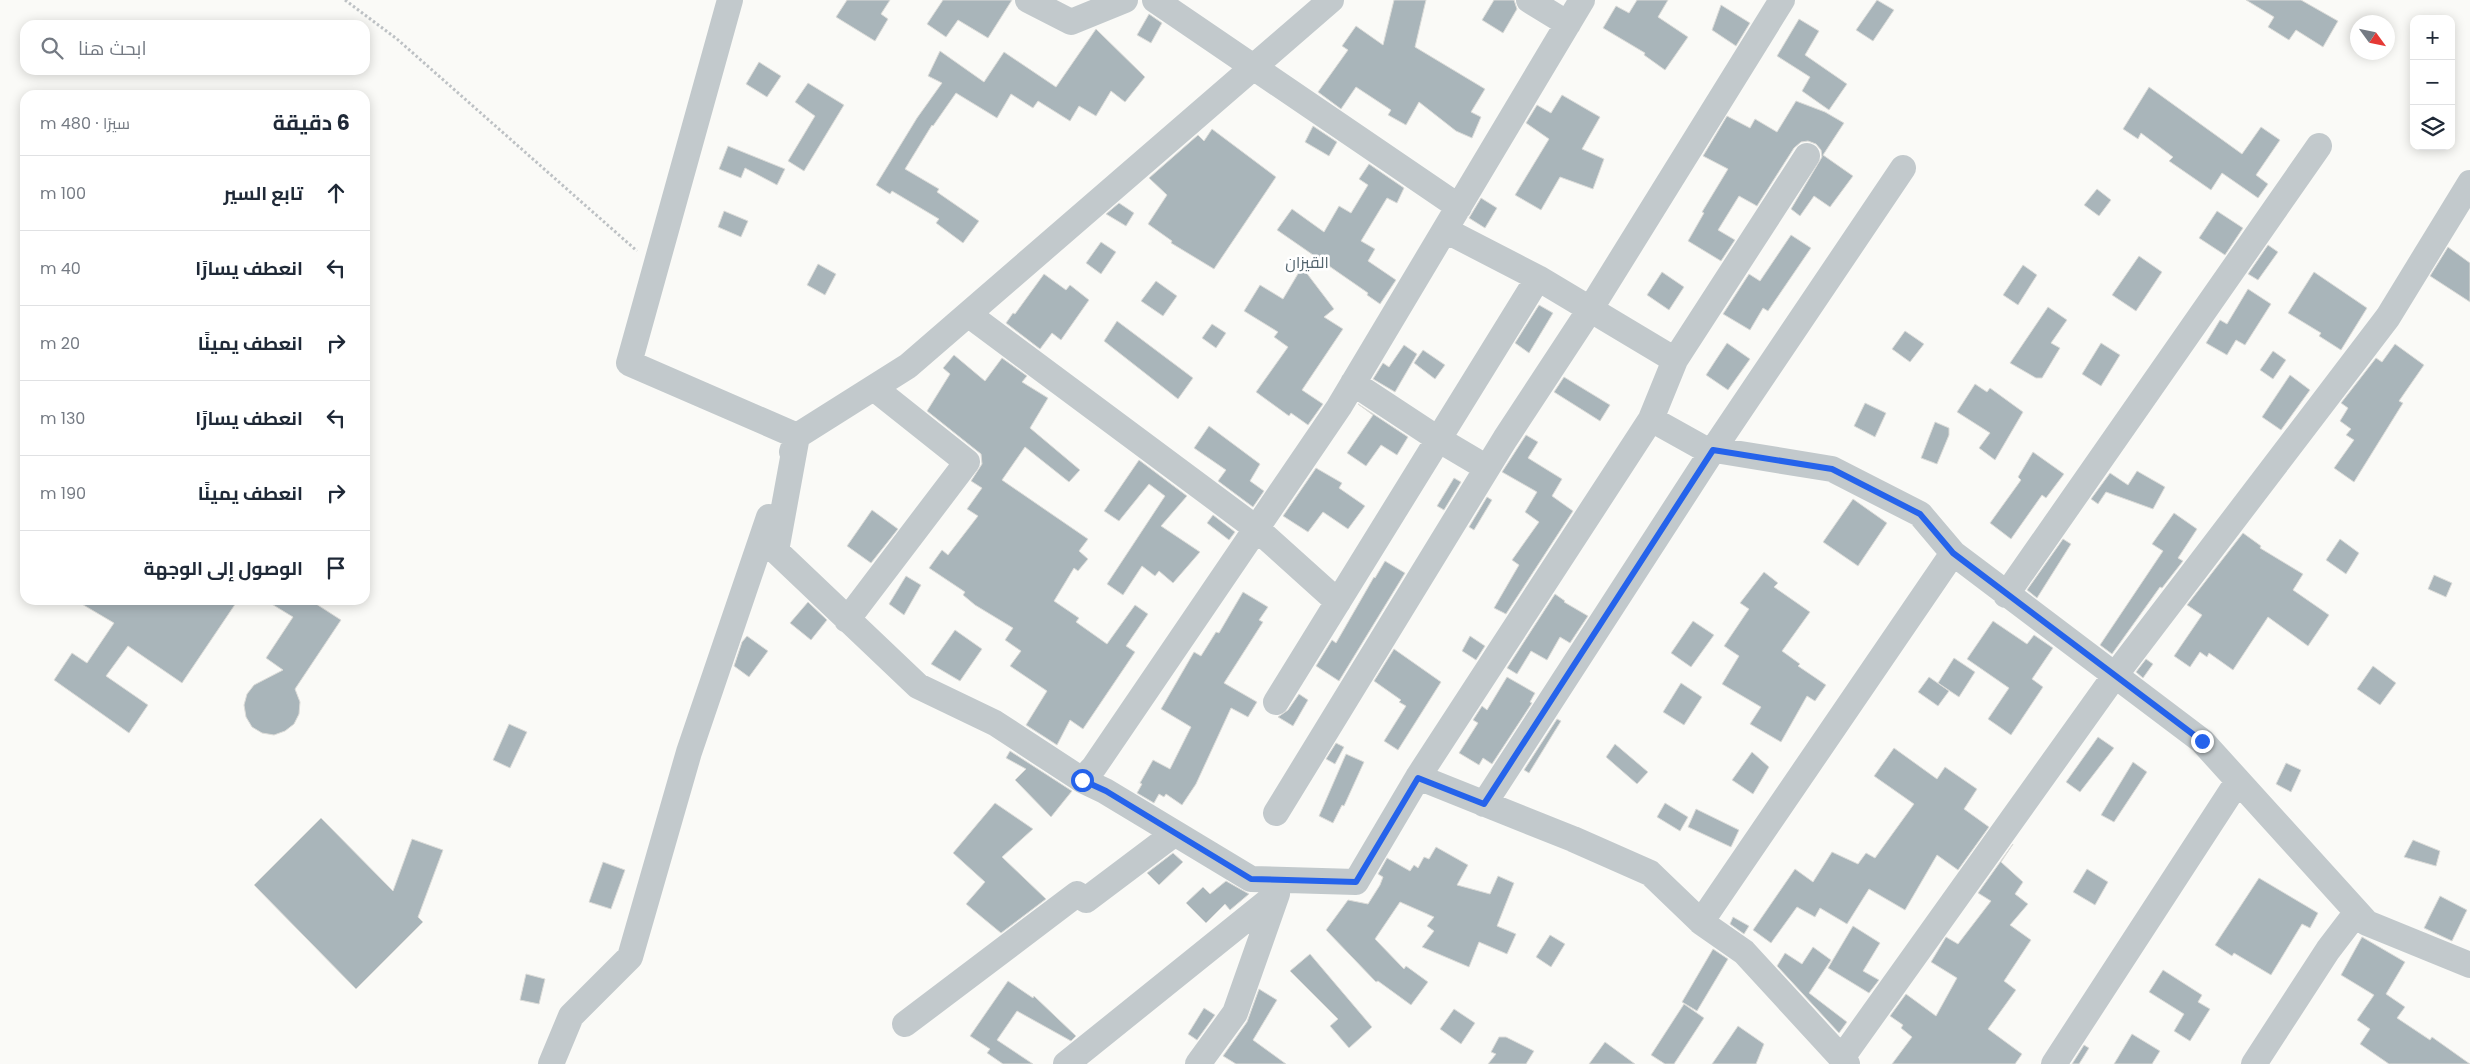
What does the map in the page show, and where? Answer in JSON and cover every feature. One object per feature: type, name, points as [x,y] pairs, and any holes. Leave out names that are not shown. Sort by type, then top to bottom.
[{"type":"street","points":[[730,0],[629,363],[797,436]]},
{"type":"street","points":[[1028,0],[1071,22],[1125,0]]},
{"type":"street","points":[[1155,0],[1459,207]]},
{"type":"street","points":[[551,1064],[571,1016],[630,956],[689,752],[797,436],[908,366],[1331,0]]},
{"type":"street","points":[[1529,0],[1568,24]]},
{"type":"street","points":[[1082,780],[1094,767],[1257,529],[1353,383],[1582,0]]},
{"type":"street","points":[[1276,813],[1487,468],[1591,308],[1782,0]]},
{"type":"street","points":[[2006,595],[2319,146]]},
{"type":"street","points":[[797,436],[776,551],[918,686],[995,723],[1082,780],[1106,791],[1251,879],[1279,888],[1356,882],[1418,778],[1651,419],[1675,360],[1807,156]]},
{"type":"street","points":[[1484,804],[1713,450],[1903,168]]},
{"type":"street","points":[[1418,778],[1573,839],[1650,873],[1701,922],[1744,952],[1844,1062],[2116,674],[2388,317],[2470,183]]},
{"type":"street","points":[[1445,230],[1538,278],[1675,360]]},
{"type":"street","points":[[1276,702],[1538,278]]},
{"type":"street","points":[[968,314],[1257,529],[1338,602]]},
{"type":"street","points":[[1353,383],[1438,439],[1487,468]]},
{"type":"street","points":[[847,620],[967,462],[874,388]]},
{"type":"street","points":[[1651,419],[1703,448],[1832,469],[1920,514],[1953,553],[2006,595],[2116,674],[2202,741],[2367,923],[2470,965]]},
{"type":"street","points":[[1701,922],[1953,553]]},
{"type":"street","points":[[2054,1064],[2238,781]]},
{"type":"street","points":[[905,1024],[1076,894],[1086,900],[1175,833]]},
{"type":"street","points":[[1066,1064],[1279,888]]},
{"type":"street","points":[[1198,1064],[1235,1013],[1279,888]]},
{"type":"street","points":[[2254,1064],[2328,950],[2357,912]]},
{"type":"path","points":[[345,0],[397,39],[656,268]]},
{"type":"building","points":[[847,0],[890,0],[881,14],[888,19],[875,41],[836,17]]},
{"type":"building","points":[[943,0],[1012,0],[988,38],[958,20],[946,37],[927,24]]},
{"type":"building","points":[[1394,0],[1426,0],[1415,47],[1485,89],[1471,112],[1481,117],[1472,138],[1456,131],[1419,102],[1406,125],[1388,115],[1391,110],[1356,87],[1341,109],[1318,92],[1348,50],[1342,46],[1356,26],[1383,45]]},
{"type":"building","points":[[1494,0],[1514,0],[1517,9],[1503,33],[1482,20]]},
{"type":"building","points":[[1637,0],[1668,0],[1658,17],[1688,37],[1665,70],[1644,55],[1645,53],[1603,28],[1616,6],[1629,13]]},
{"type":"building","points":[[1877,0],[1894,10],[1873,41],[1856,30]]},
{"type":"building","points":[[2246,0],[2301,0],[2338,21],[2323,47],[2296,30],[2289,40],[2268,27],[2274,17]]},
{"type":"building","points":[[1721,5],[1750,23],[1736,46],[1712,30]]},
{"type":"building","points":[[1149,14],[1162,23],[1151,43],[1137,35]]},
{"type":"building","points":[[1799,19],[1819,31],[1805,55],[1847,84],[1829,110],[1802,91],[1810,77],[1777,56]]},
{"type":"building","points":[[1096,29],[1145,77],[1125,102],[1111,91],[1096,116],[1079,106],[1070,121],[1038,101],[1033,108],[1011,94],[997,118],[956,93],[932,125],[905,169],[939,189],[937,192],[979,221],[963,243],[936,223],[939,219],[892,191],[890,194],[876,185],[917,118],[942,83],[928,76],[940,51],[984,82],[1004,52],[1056,87]]},
{"type":"building","points":[[759,62],[781,76],[767,97],[746,84]]},
{"type":"building","points":[[808,83],[844,105],[804,171],[788,161],[815,116],[795,102]]},
{"type":"building","points":[[2149,87],[2242,154],[2261,127],[2280,140],[2256,175],[2268,184],[2258,198],[2222,173],[2211,190],[2169,161],[2173,157],[2141,133],[2138,139],[2123,129]]},
{"type":"building","points":[[1562,95],[1600,117],[1582,149],[1604,159],[1593,189],[1560,177],[1541,210],[1515,195],[1549,139],[1526,123],[1537,105],[1551,113]]},
{"type":"building","points":[[1796,101],[1825,112],[1844,123],[1823,155],[1853,176],[1830,207],[1814,196],[1800,216],[1791,209],[1822,157],[1821,150],[1816,144],[1808,141],[1801,142],[1794,148],[1757,206],[1739,196],[1718,230],[1735,240],[1721,261],[1688,241],[1704,213],[1702,212],[1728,169],[1703,156],[1727,116],[1750,128],[1755,119],[1777,132]]},
{"type":"building","points":[[1313,126],[1337,142],[1329,156],[1305,142]]},
{"type":"building","points":[[1212,129],[1276,177],[1214,269],[1171,243],[1172,241],[1148,224],[1167,195],[1149,178],[1198,135],[1204,141]]},
{"type":"building","points":[[728,146],[785,169],[777,185],[745,168],[741,178],[719,169]]},
{"type":"building","points":[[1369,164],[1404,188],[1397,203],[1387,198],[1361,241],[1375,249],[1368,261],[1396,280],[1380,304],[1367,295],[1368,293],[1277,230],[1292,209],[1324,232],[1339,206],[1351,213],[1368,185],[1359,179]]},
{"type":"building","points":[[2097,189],[2111,200],[2099,216],[2084,205]]},
{"type":"building","points":[[1481,198],[1497,208],[1485,228],[1469,218]]},
{"type":"building","points":[[1119,203],[1134,213],[1126,226],[1106,214]]},
{"type":"building","points":[[724,211],[748,221],[741,237],[718,227]]},
{"type":"building","points":[[2217,211],[2243,228],[2225,255],[2199,238]]},
{"type":"building","points":[[1791,235],[1811,248],[1768,311],[1763,308],[1750,330],[1723,314],[1749,274],[1760,281]]},
{"type":"building","points":[[1101,242],[1116,252],[1101,274],[1086,263]]},
{"type":"building","points":[[2268,245],[2278,252],[2258,280],[2248,274]]},
{"type":"building","points":[[2448,247],[2470,263],[2470,302],[2430,276]]},
{"type":"building","points":[[2139,256],[2162,272],[2136,311],[2112,295]]},
{"type":"building","points":[[818,264],[836,274],[825,295],[807,285]]},
{"type":"building","points":[[2023,265],[2037,275],[2018,305],[2003,295]]},
{"type":"building","points":[[1302,267],[1334,309],[1324,317],[1343,329],[1302,390],[1323,404],[1308,425],[1291,413],[1289,416],[1256,392],[1288,347],[1274,337],[1278,332],[1244,311],[1260,285],[1283,299]]},
{"type":"building","points":[[1662,272],[1684,287],[1669,310],[1647,295]]},
{"type":"building","points":[[2314,272],[2367,308],[2341,350],[2319,336],[2321,333],[2288,313]]},
{"type":"building","points":[[1044,274],[1066,290],[1070,285],[1089,300],[1061,340],[1052,333],[1040,349],[1006,323],[1013,313],[1015,314]]},
{"type":"building","points":[[1156,281],[1177,296],[1163,316],[1141,301]]},
{"type":"building","points":[[2248,289],[2271,304],[2245,345],[2236,340],[2227,355],[2206,343],[2220,320],[2227,324]]},
{"type":"building","points":[[1539,305],[1553,313],[1529,353],[1515,343]]},
{"type":"building","points":[[2048,307],[2067,320],[2051,343],[2060,348],[2042,378],[2036,378],[2010,363]]},
{"type":"building","points":[[1117,321],[1193,378],[1178,399],[1104,341]]},
{"type":"building","points":[[1212,324],[1226,333],[1216,348],[1202,338]]},
{"type":"building","points":[[1905,331],[1924,344],[1910,362],[1892,349]]},
{"type":"building","points":[[1727,343],[1750,359],[1728,390],[1706,375]]},
{"type":"building","points":[[2101,343],[2120,355],[2101,386],[2082,374]]},
{"type":"building","points":[[2395,344],[2424,365],[2399,401],[2403,403],[2354,482],[2334,468],[2354,440],[2346,435],[2351,429],[2340,421],[2348,408],[2341,403],[2376,358],[2382,362]]},
{"type":"building","points":[[1404,345],[1417,354],[1395,392],[1373,379],[1383,363],[1389,367]]},
{"type":"building","points":[[1423,350],[1445,365],[1435,379],[1414,363]]},
{"type":"building","points":[[2273,351],[2286,360],[2273,379],[2260,370]]},
{"type":"building","points":[[954,355],[985,381],[1002,358],[1027,376],[1022,382],[1048,398],[1030,428],[1080,470],[1069,482],[1025,447],[1002,480],[1088,539],[1079,551],[1088,559],[1078,571],[1074,568],[1054,601],[1079,618],[1076,622],[1107,644],[1135,605],[1148,614],[1126,646],[1135,652],[1083,729],[1070,720],[1057,745],[1026,725],[1047,691],[1010,666],[1021,651],[1005,640],[1013,628],[975,605],[963,595],[965,592],[929,568],[942,550],[948,555],[978,516],[967,509],[982,488],[971,481],[982,464],[981,454],[927,411],[950,374],[943,368]]},
{"type":"building","points":[[2290,375],[2310,390],[2281,430],[2262,417]]},
{"type":"building","points":[[1564,377],[1610,405],[1600,421],[1554,392]]},
{"type":"building","points":[[1975,384],[1987,392],[1990,388],[2023,412],[1995,460],[1979,448],[1990,433],[1957,412]]},
{"type":"building","points":[[1865,403],[1886,413],[1875,437],[1854,426]]},
{"type":"building","points":[[1358,404],[1408,437],[1397,455],[1381,445],[1366,466],[1347,453],[1373,415]]},
{"type":"building","points":[[1935,422],[1949,428],[1949,435],[1937,464],[1921,458]]},
{"type":"building","points":[[1209,426],[1260,464],[1250,481],[1264,491],[1253,507],[1218,481],[1226,470],[1194,448]]},
{"type":"building","points":[[1526,435],[1538,442],[1528,458],[1562,479],[1552,496],[1573,511],[1506,614],[1494,608],[1519,565],[1512,560],[1539,522],[1525,512],[1537,492],[1502,472]]},
{"type":"building","points":[[2033,452],[2064,474],[2046,498],[2042,495],[2011,539],[1990,523],[2021,480],[2018,477]]},
{"type":"building","points":[[1139,460],[1187,496],[1161,526],[1200,552],[1173,583],[1159,571],[1155,576],[1142,566],[1123,595],[1107,584],[1165,496],[1149,484],[1119,521],[1104,511]]},
{"type":"building","points":[[1316,468],[1342,483],[1339,488],[1365,506],[1348,529],[1323,512],[1308,532],[1283,516]]},
{"type":"building","points":[[2137,471],[2165,487],[2153,509],[2106,492],[2098,504],[2091,499],[2110,473],[2128,485]]},
{"type":"building","points":[[1454,478],[1461,482],[1444,510],[1437,506]]},
{"type":"building","points":[[1487,497],[1492,500],[1474,530],[1469,527]]},
{"type":"building","points":[[1853,499],[1887,523],[1858,566],[1823,542]]},
{"type":"building","points":[[872,510],[898,529],[871,563],[847,546]]},
{"type":"building","points":[[2174,513],[2197,529],[2178,558],[2183,561],[2162,588],[2160,587],[2112,654],[2100,645],[2163,551],[2152,544]]},
{"type":"building","points":[[1213,515],[1235,532],[1229,540],[1207,523]]},
{"type":"building","points":[[2243,533],[2261,546],[2260,548],[2303,574],[2293,590],[2329,615],[2308,646],[2268,617],[2233,670],[2209,653],[2207,657],[2200,652],[2190,667],[2174,656],[2202,615],[2187,605]]},
{"type":"building","points":[[2063,539],[2071,544],[2037,598],[2027,590]]},
{"type":"building","points":[[2340,539],[2359,553],[2346,574],[2326,560]]},
{"type":"building","points":[[1385,561],[1405,573],[1339,681],[1316,666],[1332,640],[1336,643]]},
{"type":"building","points":[[1764,572],[1778,583],[1774,587],[1810,612],[1782,651],[1800,664],[1798,666],[1826,685],[1815,701],[1807,696],[1781,742],[1750,724],[1761,707],[1722,684],[1739,656],[1724,646],[1749,609],[1740,603]]},
{"type":"building","points":[[2434,575],[2452,583],[2446,597],[2428,589]]},
{"type":"building","points":[[906,576],[921,585],[904,615],[889,604]]},
{"type":"building","points":[[1243,592],[1268,607],[1259,620],[1263,622],[1224,683],[1257,702],[1248,717],[1231,708],[1196,784],[1182,805],[1166,794],[1164,797],[1159,794],[1154,803],[1137,793],[1142,784],[1140,783],[1153,760],[1170,769],[1191,727],[1161,709],[1194,652],[1201,656],[1216,632],[1219,633]]},
{"type":"building","points":[[1555,594],[1564,602],[1588,616],[1570,643],[1560,637],[1547,660],[1531,651],[1517,674],[1507,668]]},
{"type":"building","points":[[808,602],[827,620],[811,640],[790,623]]},
{"type":"building","points":[[83,605],[235,605],[182,683],[128,646],[106,676],[148,705],[129,733],[54,680],[72,653],[87,663],[114,623]]},
{"type":"building","points":[[273,605],[318,605],[341,620],[295,689],[300,702],[299,714],[294,724],[285,731],[274,735],[262,733],[252,727],[246,717],[244,705],[247,694],[254,685],[283,670],[266,658],[293,617]]},
{"type":"building","points":[[1693,621],[1714,635],[1691,667],[1671,653]]},
{"type":"building","points":[[1993,621],[2027,644],[2034,635],[2053,648],[2032,679],[2043,687],[2011,735],[1988,719],[2009,688],[1967,659]]},
{"type":"building","points":[[955,630],[982,649],[960,681],[931,664]]},
{"type":"building","points":[[747,636],[768,651],[749,677],[734,666],[742,642]]},
{"type":"building","points":[[1470,636],[1485,646],[1476,660],[1462,651]]},
{"type":"building","points":[[1394,649],[1441,682],[1398,750],[1384,741],[1406,706],[1399,702],[1401,700],[1374,681]]},
{"type":"building","points":[[1954,658],[1975,672],[1959,697],[1938,683]]},
{"type":"building","points":[[2146,659],[2153,664],[2143,678],[2136,672]]},
{"type":"building","points":[[2373,666],[2396,683],[2380,705],[2357,689]]},
{"type":"building","points":[[1507,677],[1535,693],[1530,702],[1532,703],[1492,764],[1483,758],[1479,765],[1459,753],[1478,723],[1473,720],[1482,706],[1487,710]]},
{"type":"building","points":[[1929,677],[1949,691],[1938,706],[1918,692]]},
{"type":"building","points":[[1681,683],[1702,697],[1684,725],[1663,712]]},
{"type":"building","points":[[1299,694],[1308,700],[1293,726],[1278,717],[1288,710]]},
{"type":"building","points":[[1557,719],[1561,721],[1529,773],[1524,770]]},
{"type":"building","points":[[509,724],[527,732],[510,768],[493,760]]},
{"type":"building","points":[[2098,737],[2114,748],[2080,792],[2066,782]]},
{"type":"building","points":[[1336,743],[1344,747],[1335,764],[1326,759]]},
{"type":"building","points":[[1615,744],[1648,772],[1637,784],[1606,757]]},
{"type":"building","points":[[1894,748],[1937,779],[1945,767],[1977,789],[1964,809],[1989,827],[1958,870],[1937,855],[1905,910],[1869,889],[1847,924],[1820,908],[1815,917],[1797,907],[1771,943],[1753,930],[1795,869],[1813,882],[1832,852],[1858,864],[1866,853],[1875,858],[1914,804],[1874,776]]},
{"type":"building","points":[[1010,751],[1072,791],[1051,817],[1015,780],[1026,769],[1006,758]]},
{"type":"building","points":[[1752,752],[1769,767],[1753,794],[1732,780]]},
{"type":"building","points":[[1346,754],[1364,762],[1344,806],[1342,805],[1333,823],[1319,816]]},
{"type":"building","points":[[2133,762],[2147,772],[2114,822],[2101,815]]},
{"type":"building","points":[[2286,763],[2301,770],[2291,792],[2276,784]]},
{"type":"building","points":[[995,803],[1033,829],[1002,857],[1046,899],[1001,933],[966,904],[985,882],[953,853]]},
{"type":"building","points":[[1665,803],[1688,817],[1680,831],[1657,817]]},
{"type":"building","points":[[1696,809],[1739,830],[1731,847],[1688,827]]},
{"type":"building","points":[[321,818],[393,891],[412,839],[443,850],[418,917],[423,922],[356,989],[254,885]]},
{"type":"building","points":[[2413,840],[2440,851],[2436,866],[2404,857]]},
{"type":"building","points":[[2013,844],[2001,862],[2023,882],[2015,894],[2028,904],[2010,925],[2031,940],[2004,981],[2016,990],[1988,1029],[2022,1054],[2015,1064],[1892,1064],[1912,1037],[1901,1028],[1903,1025],[1890,1016],[1906,994],[1936,1016],[1957,978],[1931,962],[1946,937],[1958,944],[1991,901],[1978,893]]},
{"type":"building","points":[[1436,847],[1468,865],[1457,885],[1490,894],[1498,876],[1514,883],[1497,926],[1516,934],[1507,954],[1479,942],[1469,967],[1422,947],[1434,931],[1427,926],[1434,917],[1400,902],[1375,939],[1404,969],[1406,966],[1428,982],[1411,1005],[1378,981],[1376,982],[1326,930],[1348,900],[1368,904],[1380,885],[1383,877],[1378,874],[1387,858],[1410,871],[1414,865],[1418,868],[1424,857],[1429,859]]},
{"type":"building","points":[[1173,853],[1183,862],[1159,885],[1147,873]]},
{"type":"building","points":[[603,862],[625,870],[611,909],[589,902]]},
{"type":"building","points":[[2087,869],[2108,882],[2095,905],[2073,892]]},
{"type":"building","points":[[2259,878],[2318,913],[2310,928],[2302,924],[2271,975],[2234,953],[2232,956],[2215,945]]},
{"type":"building","points":[[1226,881],[1249,894],[1230,910],[1225,904],[1206,923],[1186,903],[1203,887],[1210,894]]},
{"type":"building","points":[[2440,896],[2467,910],[2452,941],[2424,928]]},
{"type":"building","points":[[1733,917],[1749,926],[1744,934],[1730,924]]},
{"type":"building","points":[[1853,926],[1880,943],[1863,971],[1879,980],[1869,993],[1828,968]]},
{"type":"building","points":[[1550,935],[1565,944],[1551,967],[1536,957]]},
{"type":"building","points":[[2362,937],[2405,962],[2386,994],[2405,1007],[2397,1018],[2430,1040],[2432,1037],[2470,1064],[2389,1064],[2360,1044],[2370,1029],[2357,1020],[2374,995],[2341,975]]},
{"type":"building","points":[[1813,947],[1831,960],[1809,993],[1847,1022],[1839,1033],[1777,966],[1785,953],[1802,964]]},
{"type":"building","points":[[1713,949],[1728,959],[1697,1011],[1682,1002]]},
{"type":"building","points":[[1310,954],[1372,1027],[1349,1048],[1330,1026],[1338,1019],[1290,971]]},
{"type":"building","points":[[2163,970],[2202,995],[2198,1002],[2210,1009],[2190,1041],[2174,1031],[2184,1014],[2149,992]]},
{"type":"building","points":[[526,974],[545,979],[539,1004],[520,1000]]},
{"type":"building","points":[[1008,981],[1033,998],[1034,996],[1076,1036],[1071,1041],[1017,1011],[997,1040],[1033,1064],[1003,1064],[987,1053],[990,1049],[970,1036]]},
{"type":"building","points":[[1259,989],[1277,1000],[1253,1040],[1286,1064],[1236,1064],[1223,1056],[1247,1022]]},
{"type":"building","points":[[1684,1004],[1704,1018],[1674,1064],[1665,1064],[1651,1055]]},
{"type":"building","points":[[1204,1008],[1215,1015],[1197,1040],[1188,1034]]},
{"type":"building","points":[[1454,1009],[1475,1023],[1461,1044],[1440,1029]]},
{"type":"building","points":[[1738,1026],[1764,1044],[1756,1064],[1712,1064]]},
{"type":"building","points":[[2132,1034],[2160,1051],[2152,1064],[2114,1064]]},
{"type":"building","points":[[1499,1037],[1506,1037],[1534,1051],[1526,1064],[1488,1064],[1496,1054],[1491,1052]]},
{"type":"building","points":[[1605,1042],[1635,1064],[1589,1064]]},
{"type":"building","points":[[2084,1045],[2089,1048],[2079,1064],[2072,1064]]},
{"type":"district","name":"القيزان","points":[[1307,262]]},
{"type":"route","points":[[1082,780],[1106,791],[1251,879],[1356,882],[1418,778],[1484,804],[1713,450],[1832,469],[1920,514],[1953,553],[2006,595],[2116,674],[2202,741]]}]
